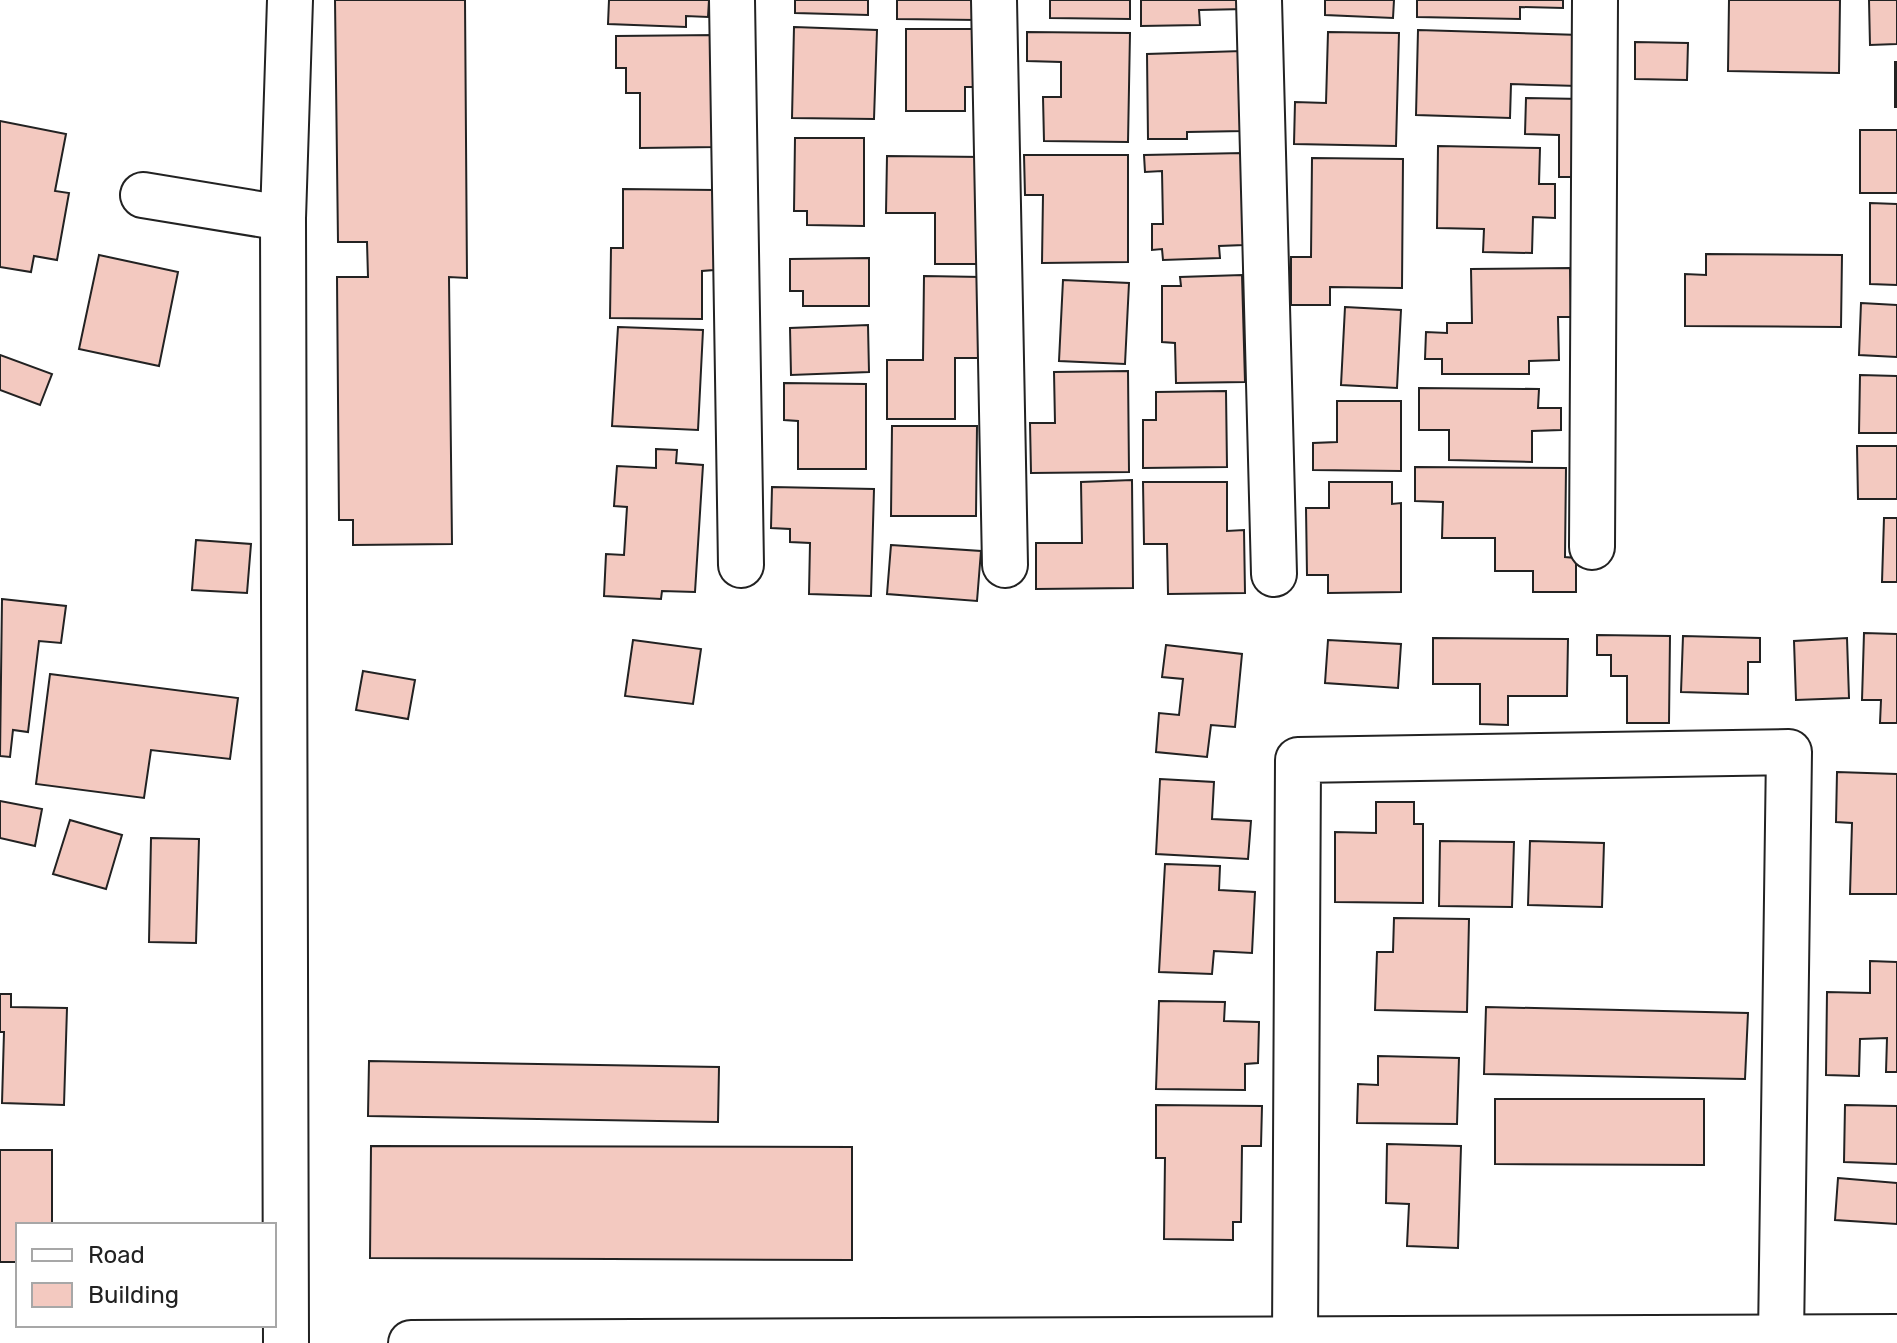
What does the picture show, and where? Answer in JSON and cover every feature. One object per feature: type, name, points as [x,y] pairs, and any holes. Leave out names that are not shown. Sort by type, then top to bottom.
[{"type":"street","points":[[286,1343],[283,218],[290,0]]},
{"type":"street","points":[[732,0],[741,565]]},
{"type":"street","points":[[994,0],[1005,565]]},
{"type":"street","points":[[1259,0],[1274,574]]},
{"type":"street","points":[[1592,547],[1595,0]]},
{"type":"street","points":[[143,195],[283,218]]},
{"type":"street","points":[[1295,1339],[1298,760],[1789,752],[1781,1338]]},
{"type":"street","points":[[411,1343],[1897,1337]]},
{"type":"building","points":[[335,0],[465,0],[467,278],[449,277],[452,544],[353,545],[353,520],[339,520],[337,277],[368,277],[367,242],[338,242]]},
{"type":"building","points":[[609,0],[709,0],[708,17],[686,16],[686,27],[608,24]]},
{"type":"building","points":[[795,0],[868,0],[868,15],[795,13]]},
{"type":"building","points":[[897,0],[977,0],[977,20],[897,19]]},
{"type":"building","points":[[1050,0],[1130,0],[1130,19],[1050,18]]},
{"type":"building","points":[[1141,0],[1245,0],[1245,9],[1199,10],[1200,25],[1141,26]]},
{"type":"building","points":[[1325,0],[1394,0],[1393,18],[1325,15]]},
{"type":"building","points":[[1417,0],[1563,0],[1563,8],[1520,7],[1520,19],[1417,17]]},
{"type":"building","points":[[1729,0],[1840,0],[1839,73],[1728,71]]},
{"type":"building","points":[[1869,0],[1897,0],[1897,44],[1870,45]]},
{"type":"building","points":[[794,27],[877,30],[874,119],[792,118]]},
{"type":"building","points":[[906,29],[977,29],[977,87],[965,87],[965,111],[906,111]]},
{"type":"building","points":[[1418,30],[1580,35],[1578,86],[1511,84],[1510,118],[1416,115]]},
{"type":"building","points":[[1027,32],[1130,33],[1128,142],[1044,141],[1043,97],[1061,97],[1061,62],[1027,61]]},
{"type":"building","points":[[1328,32],[1399,33],[1396,146],[1294,144],[1295,102],[1326,103]]},
{"type":"building","points":[[716,35],[717,147],[640,148],[640,93],[626,93],[626,68],[616,68],[616,36]]},
{"type":"building","points":[[1635,42],[1688,43],[1687,80],[1635,79]]},
{"type":"building","points":[[1242,51],[1244,131],[1187,132],[1187,139],[1148,139],[1147,54]]},
{"type":"building","points":[[1897,62],[1897,107],[1895,107]]},
{"type":"building","points":[[1526,98],[1582,99],[1582,177],[1559,177],[1559,135],[1525,134]]},
{"type":"building","points":[[0,121],[66,134],[55,191],[69,193],[57,260],[34,256],[31,272],[0,267]]},
{"type":"building","points":[[1860,130],[1897,130],[1897,193],[1860,193]]},
{"type":"building","points":[[795,138],[864,138],[864,226],[807,225],[807,211],[794,211]]},
{"type":"building","points":[[1438,146],[1540,148],[1539,184],[1555,184],[1555,218],[1533,217],[1532,253],[1483,252],[1484,229],[1437,228]]},
{"type":"building","points":[[1243,153],[1244,245],[1219,246],[1220,258],[1163,260],[1162,249],[1152,250],[1152,224],[1163,224],[1162,171],[1145,172],[1144,155]]},
{"type":"building","points":[[1024,155],[1128,155],[1128,262],[1042,263],[1043,195],[1025,195]]},
{"type":"building","points":[[887,156],[984,157],[982,264],[935,264],[935,213],[886,213]]},
{"type":"building","points":[[1312,158],[1403,159],[1402,288],[1330,287],[1330,305],[1291,305],[1291,257],[1311,257]]},
{"type":"building","points":[[623,189],[715,190],[714,270],[702,271],[702,319],[610,318],[611,248],[623,248]]},
{"type":"building","points":[[1870,203],[1897,204],[1897,285],[1870,284]]},
{"type":"building","points":[[1706,254],[1842,255],[1841,327],[1685,326],[1685,274],[1706,275]]},
{"type":"building","points":[[99,255],[178,272],[159,366],[79,349]]},
{"type":"building","points":[[869,258],[869,306],[803,306],[803,291],[790,291],[790,259]]},
{"type":"building","points":[[1570,268],[1571,317],[1558,317],[1559,360],[1529,361],[1529,374],[1442,374],[1442,359],[1425,359],[1426,332],[1447,333],[1447,323],[1472,323],[1471,269]]},
{"type":"building","points":[[1242,275],[1245,382],[1176,383],[1175,343],[1162,342],[1162,286],[1181,286],[1180,277]]},
{"type":"building","points":[[924,276],[982,277],[981,358],[955,358],[955,419],[887,419],[887,360],[923,360]]},
{"type":"building","points":[[1063,280],[1129,283],[1125,364],[1059,361]]},
{"type":"building","points":[[1861,303],[1897,305],[1897,357],[1859,355]]},
{"type":"building","points":[[1345,307],[1401,310],[1397,388],[1341,385]]},
{"type":"building","points":[[868,325],[869,372],[791,375],[790,328]]},
{"type":"building","points":[[618,327],[703,330],[698,430],[612,426]]},
{"type":"building","points":[[0,355],[52,374],[40,405],[0,390]]},
{"type":"building","points":[[1128,371],[1129,472],[1031,473],[1030,423],[1055,423],[1054,372]]},
{"type":"building","points":[[1860,375],[1897,376],[1897,433],[1859,433]]},
{"type":"building","points":[[784,383],[866,384],[866,469],[798,469],[798,421],[784,420]]},
{"type":"building","points":[[1419,388],[1539,389],[1538,408],[1561,408],[1561,430],[1532,431],[1532,462],[1449,460],[1449,430],[1419,430]]},
{"type":"building","points":[[1226,391],[1227,467],[1143,468],[1143,420],[1156,420],[1156,392]]},
{"type":"building","points":[[1337,401],[1401,401],[1401,471],[1313,470],[1313,443],[1337,442]]},
{"type":"building","points":[[892,426],[977,426],[976,516],[891,516]]},
{"type":"building","points":[[1857,446],[1897,446],[1897,499],[1858,499]]},
{"type":"building","points":[[656,449],[677,450],[676,463],[703,465],[695,592],[662,591],[661,599],[604,596],[606,554],[624,555],[627,507],[614,506],[617,466],[656,468]]},
{"type":"building","points":[[1415,467],[1566,468],[1565,557],[1576,558],[1576,592],[1533,592],[1533,571],[1495,571],[1495,538],[1442,538],[1443,502],[1415,501]]},
{"type":"building","points":[[1132,480],[1133,588],[1036,589],[1036,543],[1082,543],[1081,482]]},
{"type":"building","points":[[1143,482],[1227,482],[1227,531],[1244,530],[1245,593],[1168,594],[1167,544],[1144,544]]},
{"type":"building","points":[[1329,482],[1392,482],[1392,504],[1401,503],[1401,592],[1328,593],[1328,575],[1307,575],[1306,508],[1329,508]]},
{"type":"building","points":[[772,487],[874,489],[871,596],[809,594],[810,543],[790,542],[790,529],[771,528]]},
{"type":"building","points":[[1884,518],[1897,518],[1897,582],[1882,582]]},
{"type":"building","points":[[196,540],[251,544],[247,593],[192,590]]},
{"type":"building","points":[[891,545],[981,551],[977,601],[887,594]]},
{"type":"building","points":[[2,599],[66,606],[61,643],[39,641],[28,732],[13,730],[10,757],[0,756]]},
{"type":"building","points":[[1864,633],[1897,634],[1897,723],[1880,723],[1881,700],[1862,700]]},
{"type":"building","points":[[1597,635],[1670,636],[1669,723],[1627,723],[1627,676],[1611,676],[1611,655],[1597,655]]},
{"type":"building","points":[[1683,636],[1760,638],[1760,662],[1748,662],[1748,694],[1681,692]]},
{"type":"building","points":[[1433,638],[1568,639],[1567,696],[1508,696],[1508,725],[1480,724],[1480,684],[1433,684]]},
{"type":"building","points":[[1847,638],[1849,698],[1796,700],[1794,641]]},
{"type":"building","points":[[633,640],[701,649],[693,704],[625,696]]},
{"type":"building","points":[[1328,640],[1401,644],[1398,688],[1325,683]]},
{"type":"building","points":[[1166,645],[1242,654],[1235,727],[1211,725],[1207,757],[1156,752],[1159,713],[1179,715],[1183,679],[1162,677]]},
{"type":"building","points":[[363,671],[415,680],[408,719],[356,710]]},
{"type":"building","points":[[50,674],[238,698],[230,759],[151,750],[144,798],[36,784]]},
{"type":"building","points":[[1837,772],[1897,774],[1897,894],[1850,894],[1852,823],[1836,822]]},
{"type":"building","points":[[1160,779],[1214,782],[1212,819],[1251,821],[1248,859],[1156,854]]},
{"type":"building","points":[[0,801],[42,809],[35,846],[0,838]]},
{"type":"building","points":[[1376,802],[1414,802],[1414,824],[1423,824],[1423,903],[1335,902],[1335,832],[1376,833]]},
{"type":"building","points":[[70,820],[122,835],[106,889],[53,874]]},
{"type":"building","points":[[151,838],[199,839],[196,943],[149,942]]},
{"type":"building","points":[[1440,841],[1514,842],[1512,907],[1439,906]]},
{"type":"building","points":[[1530,841],[1604,843],[1602,907],[1528,905]]},
{"type":"building","points":[[1165,864],[1220,866],[1219,890],[1255,892],[1252,953],[1214,951],[1212,974],[1159,972]]},
{"type":"building","points":[[1394,918],[1469,919],[1467,1012],[1375,1010],[1377,952],[1393,952]]},
{"type":"building","points":[[1870,961],[1897,962],[1897,1072],[1886,1072],[1887,1038],[1860,1039],[1859,1076],[1826,1075],[1827,992],[1870,993]]},
{"type":"building","points":[[0,994],[11,994],[11,1007],[67,1008],[64,1105],[2,1103],[4,1032],[0,1032]]},
{"type":"building","points":[[1159,1001],[1225,1002],[1224,1021],[1259,1022],[1258,1063],[1245,1064],[1245,1090],[1156,1089]]},
{"type":"building","points":[[1486,1007],[1748,1013],[1745,1079],[1484,1074]]},
{"type":"building","points":[[1378,1056],[1459,1058],[1457,1124],[1357,1123],[1358,1084],[1378,1085]]},
{"type":"building","points":[[369,1061],[719,1067],[718,1122],[368,1116]]},
{"type":"building","points":[[1495,1099],[1704,1099],[1704,1165],[1495,1164]]},
{"type":"building","points":[[1156,1105],[1262,1106],[1261,1146],[1242,1146],[1241,1222],[1233,1222],[1233,1240],[1164,1239],[1165,1158],[1156,1158]]},
{"type":"building","points":[[1845,1105],[1897,1106],[1897,1164],[1844,1162]]},
{"type":"building","points":[[1387,1144],[1461,1146],[1458,1248],[1407,1246],[1409,1204],[1386,1203]]},
{"type":"building","points":[[371,1146],[852,1147],[852,1260],[370,1258]]},
{"type":"building","points":[[0,1150],[52,1150],[52,1223],[16,1223],[16,1262],[0,1262]]},
{"type":"building","points":[[1838,1178],[1897,1183],[1897,1224],[1835,1220]]}]
